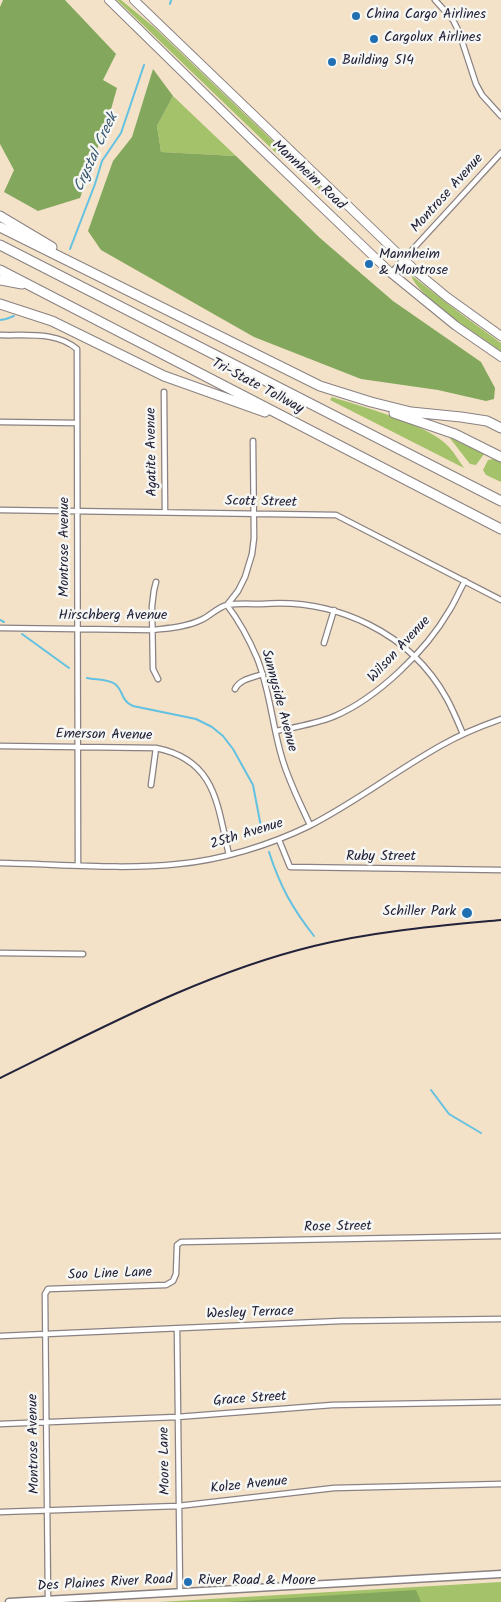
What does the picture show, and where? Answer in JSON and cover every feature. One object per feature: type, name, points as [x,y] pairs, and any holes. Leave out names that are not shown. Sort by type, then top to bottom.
[{"type":"highway","points":[[0,216],[46,243],[132,288],[144,298]]},
{"type":"highway","points":[[0,227],[290,372],[331,390],[411,412],[461,416],[486,421],[501,428]]},
{"type":"highway","name":"Tri-State Tollway","points":[[0,245],[501,501]]},
{"type":"highway","name":"Tri-State Tollway","points":[[0,270],[501,529]]},
{"type":"highway","points":[[0,280],[32,286]]},
{"type":"highway","points":[[0,304],[52,320],[164,376],[293,421]]},
{"type":"highway","points":[[331,390],[342,397],[455,434],[501,456]]},
{"type":"main road","name":"Mannheim Road","points":[[109,0],[391,273],[450,321],[501,358]]},
{"type":"main road","name":"Mannheim Road","points":[[136,1],[404,260],[446,297],[501,336]]},
{"type":"main road","name":"Des Plaines River Road","points":[[9,1602],[501,1574]]},
{"type":"street","points":[[435,0],[453,20],[460,32],[476,84],[482,95],[501,116]]},
{"type":"street","name":"Montrose Avenue","points":[[391,273],[501,153]]},
{"type":"street","name":"Montrose Avenue","points":[[0,335],[52,336],[65,340],[77,349],[78,865]]},
{"type":"street","name":"Agatite Avenue","points":[[164,392],[165,512]]},
{"type":"street","points":[[0,422],[77,423]]},
{"type":"street","points":[[227,605],[238,590],[250,565],[254,538],[253,441]]},
{"type":"street","name":"Scott Street","points":[[0,510],[341,516],[501,600]]},
{"type":"street","name":"Wilson Avenue","points":[[276,731],[324,720],[360,704],[385,686],[441,624],[465,581]]},
{"type":"street","points":[[156,582],[152,606],[153,668],[158,679]]},
{"type":"street","name":"Hirschberg Avenue","points":[[1,628],[153,630],[177,628],[202,620],[227,605],[292,602],[334,610],[377,628],[414,656],[431,675],[447,699],[463,734]]},
{"type":"street","name":"Sunnyside Avenue","points":[[227,605],[245,632],[263,674],[288,778],[310,825]]},
{"type":"street","points":[[324,643],[334,610]]},
{"type":"street","points":[[235,689],[244,680],[263,674]]},
{"type":"street","name":"25th Avenue","points":[[0,863],[140,866],[180,864],[229,854],[279,840],[349,804],[434,750],[463,734],[501,719]]},
{"type":"street","name":"Emerson Avenue","points":[[0,746],[156,748],[168,750],[188,759],[207,778],[214,794],[229,854]]},
{"type":"street","points":[[151,785],[156,748]]},
{"type":"street","name":"Ruby Street","points":[[279,840],[290,867],[501,870]]},
{"type":"street","points":[[0,953],[83,954]]},
{"type":"street","name":"Rose Street","points":[[173,1281],[176,1274],[177,1245],[181,1242],[501,1236]]},
{"type":"street","name":"Soo Line Lane","points":[[48,1289],[166,1285],[173,1281]]},
{"type":"street","name":"Montrose Avenue","points":[[48,1289],[44,1294],[48,1599]]},
{"type":"street","name":"Wesley Terrace","points":[[0,1336],[341,1322],[501,1319]]},
{"type":"street","name":"Moore Lane","points":[[176,1329],[180,1593]]},
{"type":"street","name":"Grace Street","points":[[0,1424],[177,1417],[332,1405],[501,1402]]},
{"type":"street","name":"Kolze Avenue","points":[[0,1512],[178,1506],[334,1488],[501,1484]]},
{"type":"green space","points":[[3,0],[65,0],[116,54],[103,80],[117,88],[80,198],[38,211],[4,192],[14,170],[0,144],[0,7]]},
{"type":"green space","points":[[117,0],[121,0],[154,27],[321,187],[319,189],[274,151]]},
{"type":"green space","points":[[153,69],[173,96],[157,126],[161,152],[236,156],[320,238],[393,301],[481,362],[495,388],[494,399],[486,401],[438,390],[361,379],[254,337],[101,250],[88,231],[113,161],[132,137]]},
{"type":"green space","points":[[173,96],[236,156],[161,152],[157,126]]},
{"type":"green space","points":[[411,275],[501,343],[501,351],[437,305],[416,284]]},
{"type":"green space","points":[[332,397],[394,417],[426,430],[448,446],[464,468],[330,400]]},
{"type":"green space","points":[[449,437],[484,454],[476,465],[470,464]]},
{"type":"green space","points":[[494,459],[501,462],[501,482],[486,475],[483,470],[488,460]]},
{"type":"green space","points":[[501,1582],[501,1602],[159,1602]]},
{"type":"green space","points":[[416,1590],[421,1602],[226,1602]]},
{"type":"waterway","name":"Crystal Creek","points":[[170,4],[171,0]]},
{"type":"waterway","name":"Crystal Creek","points":[[70,249],[102,161],[121,133],[144,65]]},
{"type":"waterway","name":"Crystal Creek","points":[[0,320],[14,316]]},
{"type":"waterway","name":"Crystal Creek","points":[[0,620],[4,622]]},
{"type":"waterway","name":"Crystal Creek","points":[[22,634],[69,668]]},
{"type":"waterway","name":"Crystal Creek","points":[[87,678],[112,682],[120,690],[126,701],[133,706],[196,719],[212,727],[223,736],[233,749],[253,785],[262,832]]},
{"type":"waterway","name":"Crystal Creek","points":[[269,852],[287,896],[314,936]]},
{"type":"waterway","name":"Crystal Creek","points":[[431,1090],[449,1114],[481,1133]]},
{"type":"railway","points":[[0,1078],[154,1003],[193,986],[273,957],[360,936],[501,920]]},
{"type":"place","name":"China Cargo Airlines","points":[[356,16]]},
{"type":"place","name":"Cargolux Airlines","points":[[374,39]]},
{"type":"place","name":"Building 514","points":[[332,62]]},
{"type":"place","name":"Mannheim & Montrose","points":[[369,264]]},
{"type":"place","name":"Schiller Park","points":[[467,913]]},
{"type":"place","name":"River Road & Moore","points":[[188,1582]]}]
